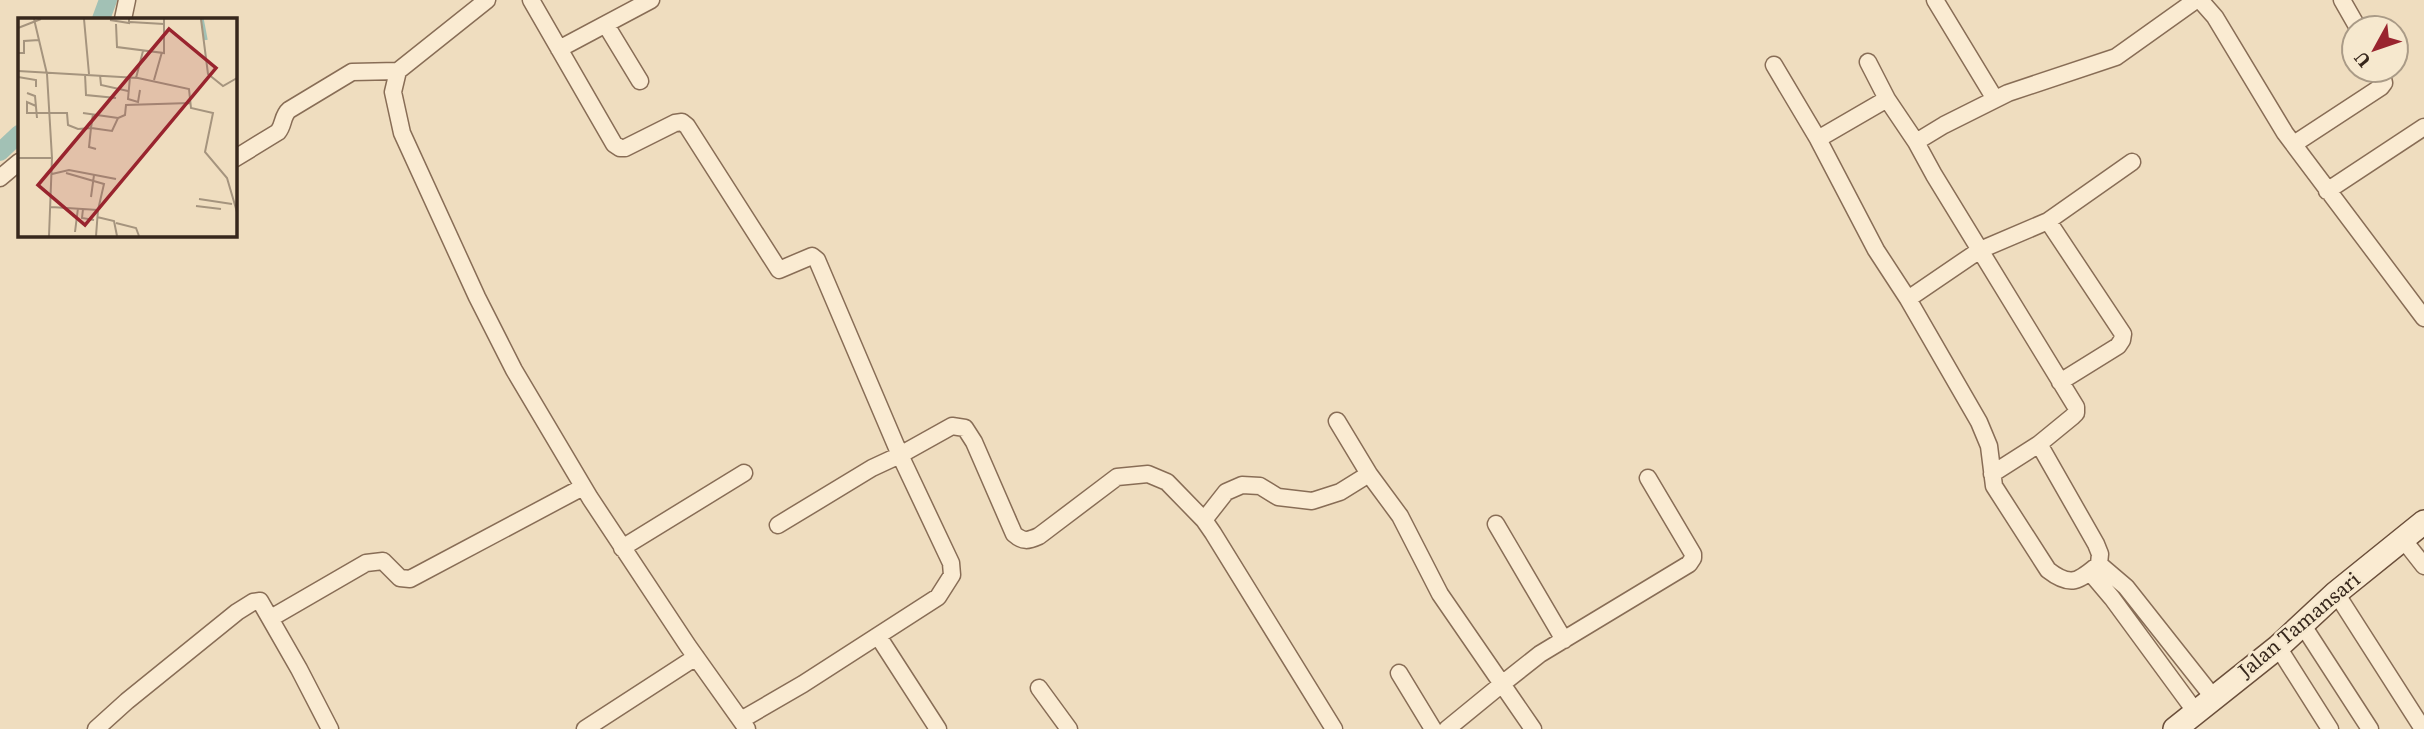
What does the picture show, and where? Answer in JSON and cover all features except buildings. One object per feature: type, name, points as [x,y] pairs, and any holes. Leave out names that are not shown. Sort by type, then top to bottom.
[{"type":"main road","name":"Jalan Tamansari","points":[[2175,729],[2278,647],[2336,593],[2424,522]]},
{"type":"street","points":[[123,18],[127,0]]},
{"type":"street","points":[[487,0],[398,71],[393,92],[402,133],[514,370],[622,548],[744,725],[938,597],[952,575],[951,564],[900,455],[817,260],[812,256],[779,270],[682,122],[625,148],[614,144],[531,0]]},
{"type":"street","points":[[559,49],[651,0]]},
{"type":"street","points":[[1935,0],[1994,99]]},
{"type":"street","points":[[1916,142],[2008,93],[2116,57],[2198,0],[2215,17],[2294,145],[2424,318]]},
{"type":"street","points":[[606,24],[640,81]]},
{"type":"street","points":[[1868,62],[1887,99],[1916,142],[2076,407],[2076,413],[2039,444],[1992,474]]},
{"type":"street","points":[[1774,65],[1818,139],[1876,250],[1908,299],[1979,422],[1989,446],[1994,486],[2048,570],[2059,579],[2074,582],[2094,568],[2100,554],[2039,444]]},
{"type":"street","points":[[236,158],[278,132],[289,110],[343,76],[359,71],[398,71]]},
{"type":"street","points":[[2294,145],[2384,84]]},
{"type":"street","points":[[1818,139],[1887,99]]},
{"type":"street","points":[[2328,191],[2424,127]]},
{"type":"street","points":[[1908,299],[1980,250],[2048,221],[2132,162]]},
{"type":"street","points":[[0,178],[18,163]]},
{"type":"street","points":[[2048,221],[2123,334],[2118,346],[2060,382]]},
{"type":"street","points":[[1337,421],[1369,474],[1400,516],[1440,594],[1533,729]]},
{"type":"street","points":[[778,525],[872,468],[952,426],[965,428],[974,442],[1014,534],[1021,540],[1027,541],[1039,536],[1117,477],[1148,474],[1167,482],[1204,520],[1334,729]]},
{"type":"street","points":[[622,548],[744,473]]},
{"type":"street","points":[[1204,520],[1226,492],[1242,485],[1260,486],[1278,497],[1312,501],[1340,492],[1369,474]]},
{"type":"street","points":[[1447,729],[1540,654],[1689,564],[1693,554],[1648,478]]},
{"type":"street","points":[[271,618],[366,564],[383,561],[400,578],[410,579],[583,486]]},
{"type":"street","points":[[1496,524],[1564,640]]},
{"type":"street","points":[[2402,538],[2424,566]]},
{"type":"street","points":[[2094,568],[2126,587],[2214,697]]},
{"type":"street","points":[[2094,568],[2112,598],[2195,711]]},
{"type":"street","points":[[2336,593],[2423,729]]},
{"type":"street","points":[[96,729],[136,693],[248,604],[260,601],[330,729]]},
{"type":"street","points":[[2302,624],[2370,729]]},
{"type":"street","points":[[878,636],[938,729]]},
{"type":"street","points":[[2278,647],[2330,729]]},
{"type":"street","points":[[585,729],[696,657]]},
{"type":"street","points":[[1399,673],[1433,729]]},
{"type":"street","points":[[1039,688],[1069,729]]},
{"type":"waterway","points":[[101,18],[108,0]]},
{"type":"waterway","points":[[0,152],[18,135]]}]
